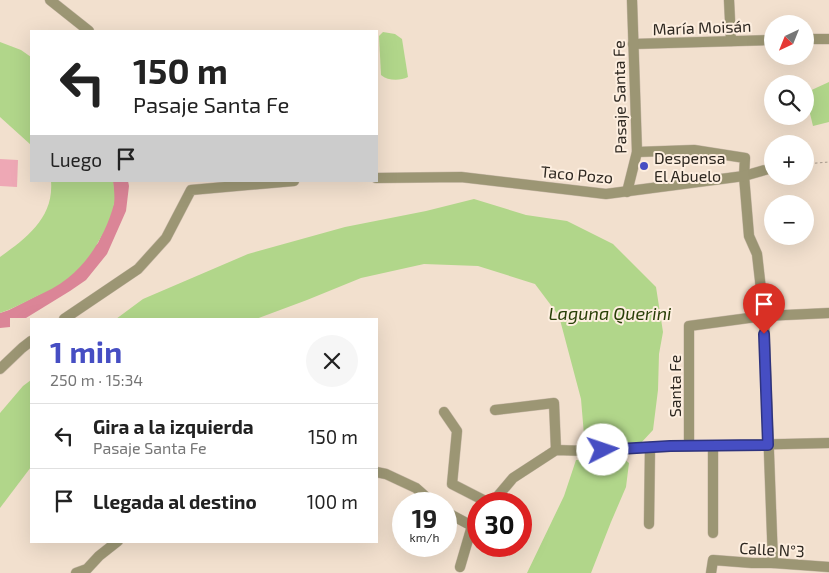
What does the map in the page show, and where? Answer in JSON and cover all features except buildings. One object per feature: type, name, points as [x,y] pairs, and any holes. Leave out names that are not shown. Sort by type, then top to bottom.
[{"type":"street","points":[[50,0],[88,30]]},
{"type":"street","name":"Pasaje Santa Fe","points":[[627,192],[637,152],[632,0]]},
{"type":"street","points":[[729,0],[731,41]]},
{"type":"street","points":[[814,40],[829,39]]},
{"type":"street","name":"María Moisán","points":[[633,44],[764,40]]},
{"type":"street","points":[[637,152],[694,150],[745,158],[744,176],[749,236],[757,254],[764,316],[772,562]]},
{"type":"street","name":"Taco Pozo","points":[[378,178],[461,177],[606,194],[744,176],[764,170]]},
{"type":"street","points":[[65,318],[138,269],[166,238],[191,190],[283,182]]},
{"type":"street","points":[[764,316],[829,313]]},
{"type":"street","name":"Santa Fe","points":[[689,446],[689,326],[764,316]]},
{"type":"street","points":[[0,369],[30,342]]},
{"type":"street","points":[[495,410],[554,403],[556,450]]},
{"type":"street","points":[[444,412],[458,430],[452,484],[468,492]]},
{"type":"street","points":[[501,492],[513,478],[556,450],[587,451],[650,447],[829,443]]},
{"type":"street","points":[[713,446],[713,533]]},
{"type":"street","points":[[648,524],[650,447]]},
{"type":"street","points":[[378,472],[386,474],[420,492]]},
{"type":"street","points":[[76,573],[87,569],[99,556],[115,543]]},
{"type":"street","points":[[460,567],[467,546]]},
{"type":"street","name":"Calle N°3","points":[[710,573],[714,560],[752,563],[772,562],[829,568]]},
{"type":"path","points":[[814,163],[829,162]]},
{"type":"shaded area","points":[[0,159],[18,160],[17,187],[0,186]]},
{"type":"shaded area","points":[[113,182],[128,182],[126,211],[107,254],[86,280],[26,318],[10,318],[10,327],[0,328],[0,313],[42,293],[98,243],[114,203]]},
{"type":"water","points":[[383,32],[395,34],[402,39],[408,77],[394,80],[381,75],[379,36]]},
{"type":"water","points":[[0,42],[21,50],[30,56],[30,144],[0,117]]},
{"type":"water","points":[[829,82],[829,122],[813,126],[814,125],[814,89]]},
{"type":"water","points":[[51,182],[113,182],[114,204],[107,225],[97,245],[76,271],[48,291],[0,313],[0,257],[36,226],[48,206]]},
{"type":"water","name":"Laguna Querini","points":[[474,199],[526,215],[567,221],[613,244],[656,287],[663,332],[659,354],[658,390],[653,430],[640,444],[585,447],[581,399],[559,316],[535,284],[478,266],[424,264],[361,278],[259,318],[117,318],[143,299],[248,254],[345,227],[426,211]]},
{"type":"water","points":[[30,381],[30,468],[0,508],[0,413],[23,386]]},
{"type":"water","points":[[624,459],[629,463],[626,487],[591,573],[527,573],[564,496],[576,460]]},
{"type":"place","name":"Despensa El Abuelo","points":[[644,166]]},
{"type":"route","points":[[603,450],[670,446],[768,445],[764,334]]}]
